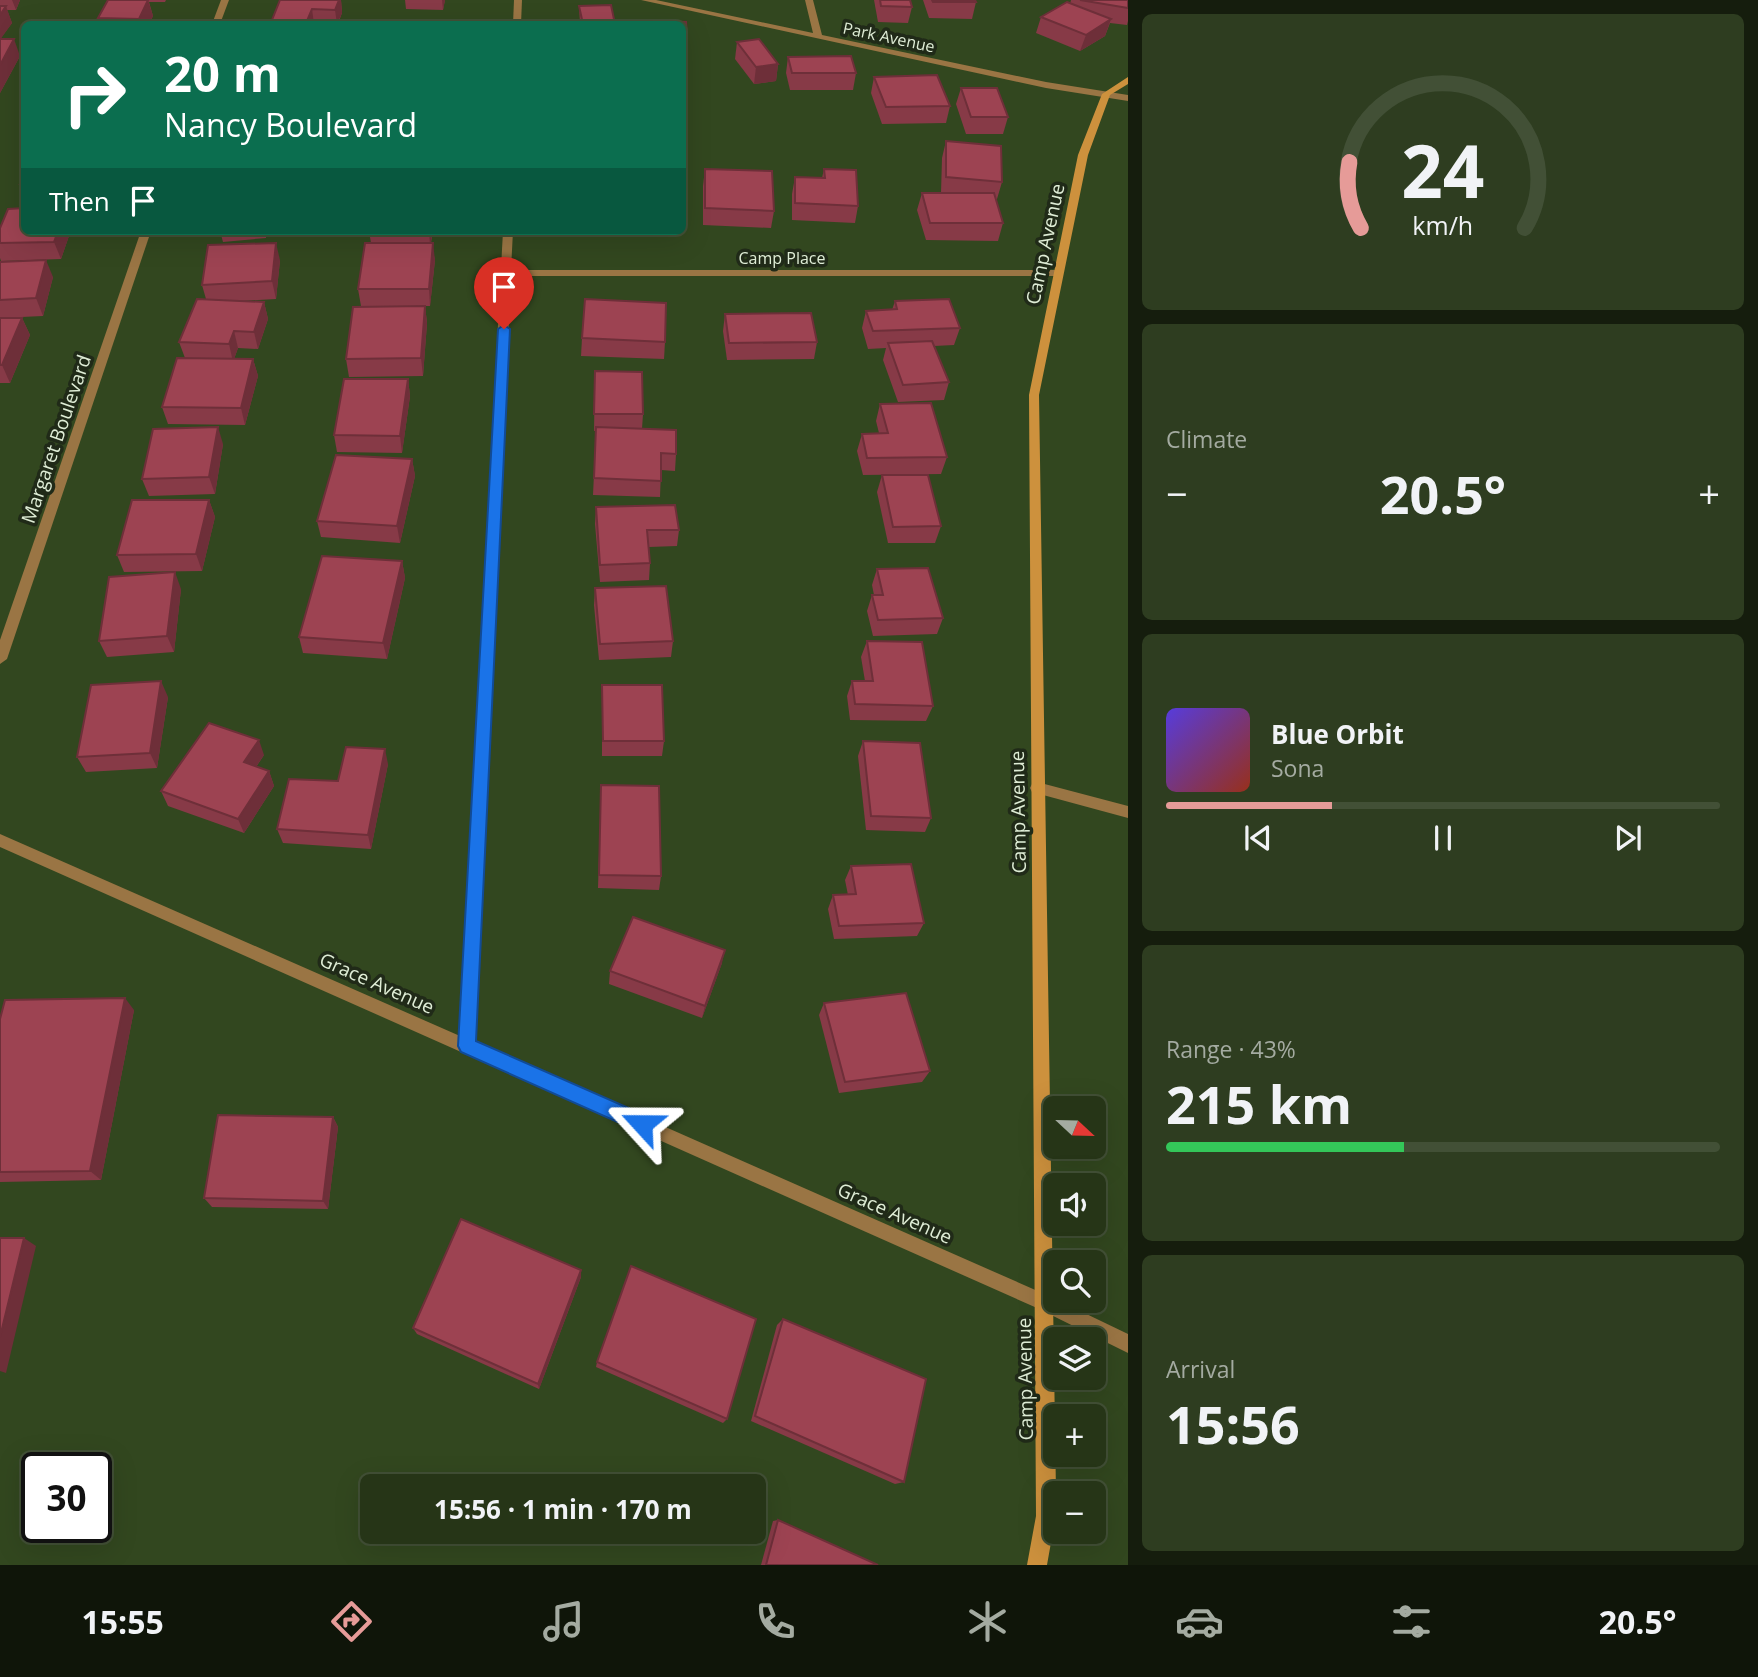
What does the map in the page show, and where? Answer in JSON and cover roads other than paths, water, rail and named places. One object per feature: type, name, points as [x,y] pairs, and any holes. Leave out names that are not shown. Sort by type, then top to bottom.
[{"type":"street","points":[[217,21],[225,0]]},
{"type":"street","points":[[517,21],[518,0]]},
{"type":"street","name":"Park Avenue","points":[[645,0],[1046,85],[1128,98]]},
{"type":"street","points":[[809,0],[818,37]]},
{"type":"street","points":[[1106,94],[1128,80]]},
{"type":"street","name":"Camp Avenue","points":[[1043,1302],[1034,395],[1083,155],[1106,94]]},
{"type":"street","name":"Margaret Boulevard","points":[[0,659],[145,235]]},
{"type":"street","points":[[467,1046],[508,235]]},
{"type":"street","name":"Camp Place","points":[[507,273],[1058,273]]},
{"type":"street","points":[[1037,788],[1128,812]]},
{"type":"street","name":"Grace Avenue","points":[[0,841],[1043,1302]]},
{"type":"street","name":"Camp Avenue","points":[[1037,1565],[1046,1516],[1043,1313]]},
{"type":"street","name":"Grace Avenue","points":[[1065,1313],[1128,1344]]}]
